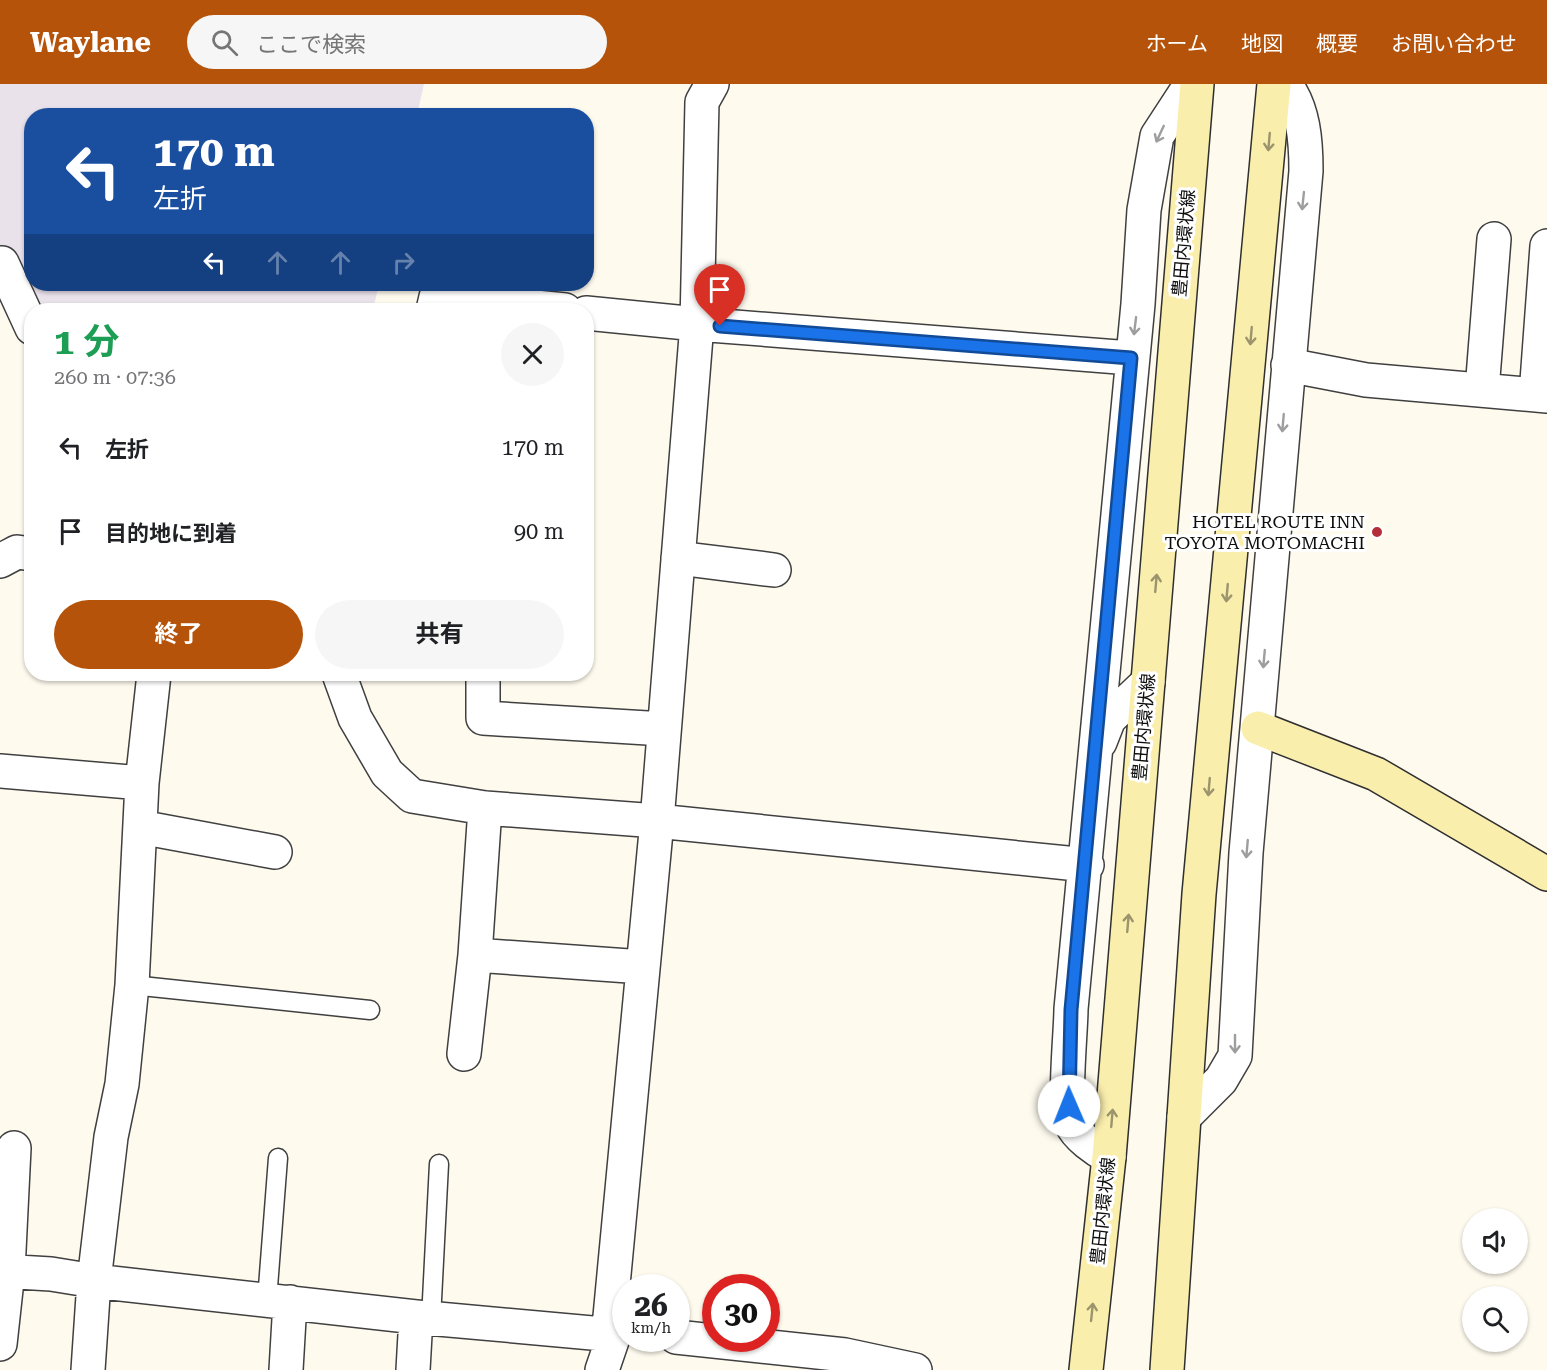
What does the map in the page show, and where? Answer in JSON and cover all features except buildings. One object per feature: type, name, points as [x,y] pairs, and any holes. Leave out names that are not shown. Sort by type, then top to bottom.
[{"type":"street","points":[[620,1274],[643,967],[697,324],[702,102],[712,84]]},
{"type":"street","points":[[1109,1157],[1083,1138],[1070,1122],[1071,1010],[1097,750],[1131,358],[1138,304],[1144,210],[1157,136],[1191,84]]},
{"type":"street","name":"豊田内環状線","points":[[1086,1370],[1109,1157],[1197,84]]},
{"type":"street","points":[[1167,1370],[1199,894],[1274,84]]},
{"type":"street","points":[[1185,1117],[1221,1080],[1235,1056],[1246,853],[1306,171],[1306,138],[1292,92],[1285,84]]},
{"type":"street","points":[[1482,390],[1494,239]]},
{"type":"street","points":[[1288,365],[1366,380],[1541,396],[1547,246]]},
{"type":"street","points":[[2,263],[24,310]]},
{"type":"street","points":[[435,303],[436,297],[496,303]]},
{"type":"street","points":[[594,314],[1131,358]]},
{"type":"street","points":[[1233,529],[1245,556],[1269,596]]},
{"type":"street","points":[[0,561],[17,552],[24,553]]},
{"type":"street","points":[[1114,555],[1133,599],[1153,623]]},
{"type":"street","points":[[678,558],[774,570]]},
{"type":"street","points":[[88,1370],[94,1281],[111,1137],[122,1084],[132,985],[142,783],[153,681]]},
{"type":"street","points":[[342,681],[355,718],[387,772],[412,796],[485,808],[657,821],[1086,865]]},
{"type":"street","points":[[483,681],[483,718],[664,729]]},
{"type":"street","points":[[1097,750],[1109,719],[1148,682]]},
{"type":"street","points":[[1258,729],[1376,774],[1547,874]]},
{"type":"street","points":[[0,771],[142,783]]},
{"type":"street","points":[[464,1054],[475,955],[485,808]]},
{"type":"street","points":[[140,827],[275,852]]},
{"type":"street","points":[[475,955],[643,967]]},
{"type":"street","points":[[0,1344],[14,1148]]},
{"type":"street","points":[[4,1271],[51,1274],[94,1281],[424,1318],[612,1330]]},
{"type":"street","points":[[278,1301],[286,1370]]},
{"type":"street","points":[[413,1370],[424,1318]]},
{"type":"street","points":[[690,1338],[845,1355],[915,1370]]},
{"type":"street","points":[[602,1370],[612,1341]]},
{"type":"lane","points":[[132,985],[370,1010]]},
{"type":"lane","points":[[278,1158],[278,1301]]},
{"type":"lane","points":[[424,1318],[439,1164]]},
{"type":"shaded area","points":[[0,84],[424,84],[419,108],[24,108],[24,291],[377,291],[375,303],[28,303],[0,259]]},
{"type":"place","name":"HOTEL ROUTE INN TOYOTA MOTOMACHI","points":[[1377,532]]},
{"type":"route","points":[[720,326],[1131,358],[1091,819],[1071,1010],[1069,1106]]}]
